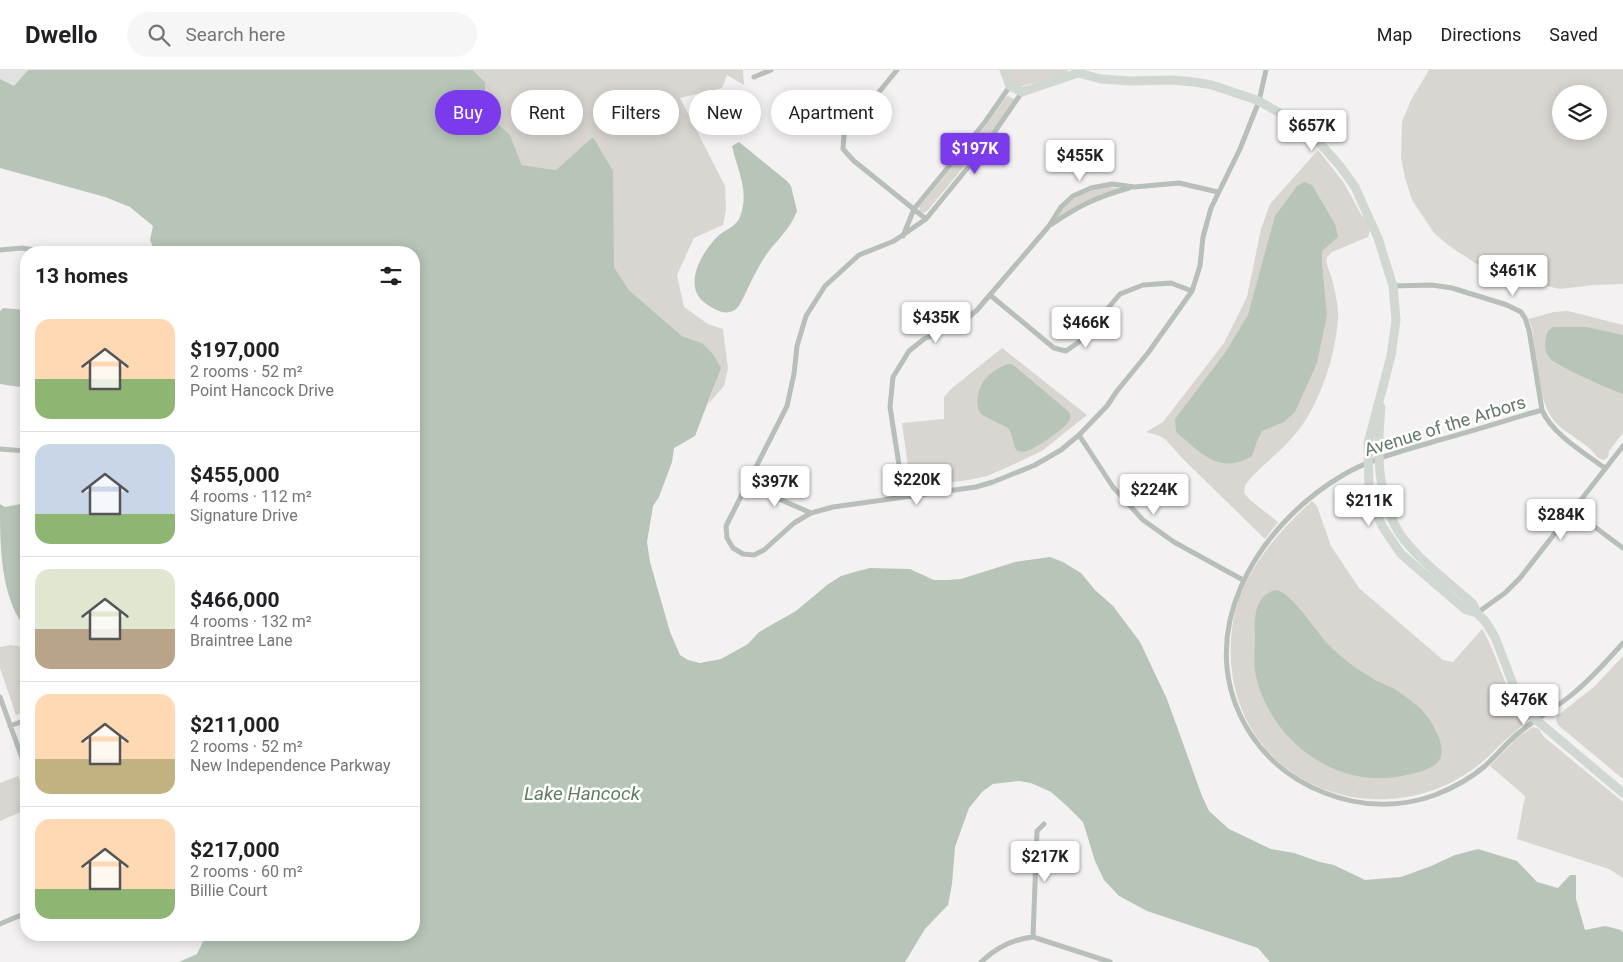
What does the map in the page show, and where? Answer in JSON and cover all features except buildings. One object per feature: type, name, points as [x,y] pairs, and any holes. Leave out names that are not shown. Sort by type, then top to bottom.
[{"type":"street","points":[[754,77],[771,70]]},
{"type":"street","points":[[897,70],[844,135],[843,149],[854,161],[926,220]]},
{"type":"street","points":[[1004,70],[1010,86],[1022,92]]},
{"type":"street","points":[[1266,70],[1258,101],[1240,149],[1211,208],[1203,237],[1200,266],[1192,291],[1107,406],[1079,435],[1047,458],[1007,478],[976,486],[833,507],[811,513],[794,523],[760,553],[749,555],[737,551],[729,542],[726,526],[787,406],[794,374],[797,346],[806,316],[825,286],[859,255],[903,236],[926,220],[983,149],[1022,92],[1077,72],[1101,79],[1194,82],[1258,101],[1300,124],[1340,166],[1355,187],[1378,238],[1393,286],[1396,320],[1392,356],[1368,443],[1371,501],[1391,542],[1413,565],[1466,610],[1477,613]]},
{"type":"street","points":[[903,236],[914,209],[985,122],[1010,86]]},
{"type":"street","points":[[904,497],[890,407],[893,377],[909,351],[924,339],[962,322],[977,310],[1049,226],[1061,207],[1073,196],[1091,188],[1112,184],[1134,186],[1179,183],[1218,192]]},
{"type":"street","points":[[1049,226],[1075,208],[1099,197],[1134,186]]},
{"type":"street","points":[[0,250],[20,248]]},
{"type":"street","points":[[990,295],[1054,348],[1066,351],[1079,342],[1120,294],[1143,285],[1171,284],[1192,291]]},
{"type":"street","points":[[1393,286],[1432,284],[1452,288],[1507,305],[1521,312],[1529,330],[1542,410]]},
{"type":"street","points":[[1383,389],[1379,458],[1381,486],[1392,519],[1401,535],[1414,550],[1473,604],[1477,613],[1485,621],[1495,637],[1523,705],[1536,721],[1623,793]]},
{"type":"street","name":"Avenue of the Arbors","points":[[1605,468],[1550,425],[1542,410],[1379,458],[1344,474],[1302,504],[1274,534],[1243,580],[1230,614],[1227,631],[1227,671],[1236,708],[1255,740],[1268,756],[1296,779],[1315,789],[1350,801],[1382,804],[1399,803],[1432,796],[1472,776],[1486,765],[1520,731],[1554,709],[1589,680],[1623,643]]},
{"type":"street","points":[[1079,435],[1113,487],[1143,520],[1174,542],[1243,580]]},
{"type":"street","points":[[1477,613],[1505,593],[1520,578],[1623,446]]},
{"type":"street","points":[[0,449],[20,451]]},
{"type":"street","points":[[747,485],[811,513]]},
{"type":"street","points":[[1572,510],[1623,548]]},
{"type":"street","points":[[0,697],[20,753]]},
{"type":"street","points":[[10,726],[20,722]]},
{"type":"street","points":[[1033,937],[1037,831],[1044,824]]},
{"type":"street","points":[[0,924],[20,916]]},
{"type":"street","points":[[981,962],[994,950],[1024,938],[1033,937],[1110,962]]},
{"type":"shaded area","points":[[0,70],[28,70],[14,86],[0,80]]},
{"type":"shaded area","points":[[473,70],[743,70],[744,85],[727,75],[722,88],[689,90],[689,96],[680,98],[689,116],[689,135],[699,135],[725,186],[726,210],[723,225],[694,238],[677,275],[684,307],[708,324],[723,329],[728,369],[724,386],[708,404],[720,368],[702,343],[682,336],[629,290],[614,267],[594,137],[556,170],[522,165],[510,135],[501,127],[501,90],[485,90],[485,82]]},
{"type":"shaded area","points":[[1008,70],[1069,70],[1064,74],[1020,87],[1014,84]]},
{"type":"shaded area","points":[[1429,70],[1623,70],[1623,284],[1560,289],[1518,280],[1491,271],[1475,263],[1448,245],[1434,233],[1412,200],[1401,157],[1402,122],[1411,100]]},
{"type":"shaded area","points":[[1008,96],[1014,99],[1014,102],[995,129],[928,210],[924,213],[920,211],[919,207]]},
{"type":"shaded area","points":[[1318,150],[1344,183],[1362,216],[1367,220],[1370,230],[1368,237],[1332,252],[1327,257],[1327,265],[1332,279],[1338,310],[1338,320],[1329,367],[1317,399],[1301,427],[1291,439],[1245,485],[1244,493],[1250,500],[1278,522],[1265,539],[1166,440],[1146,432],[1163,422],[1224,343],[1247,297],[1261,229],[1270,204]]},
{"type":"shaded area","points":[[1108,187],[1119,189],[1056,219],[1071,201],[1085,193]]},
{"type":"shaded area","points":[[1568,311],[1623,325],[1623,433],[1609,451],[1608,457],[1604,460],[1598,458],[1589,448],[1557,424],[1546,405],[1538,379],[1532,328],[1528,319],[1554,312]]},
{"type":"shaded area","points":[[1002,348],[1087,415],[1042,451],[987,476],[914,487],[910,482],[902,423],[944,419],[944,397],[951,389]]},
{"type":"shaded area","points":[[1312,501],[1317,506],[1331,546],[1359,588],[1443,660],[1453,662],[1482,629],[1487,638],[1513,699],[1526,719],[1497,748],[1461,777],[1421,794],[1380,799],[1339,794],[1301,778],[1269,752],[1245,717],[1231,663],[1232,628],[1238,601],[1260,559],[1279,534]]},
{"type":"shaded area","points":[[10,645],[20,648],[20,713],[16,715],[0,668],[0,647]]},
{"type":"shaded area","points":[[1623,656],[1623,779],[1558,725],[1556,720],[1557,716],[1595,686]]},
{"type":"shaded area","points":[[1533,727],[1539,729],[1544,737],[1623,802],[1623,878],[1609,869],[1517,839],[1525,796],[1490,766],[1518,737]]},
{"type":"shaded area","points":[[18,776],[20,781],[20,813],[0,821],[0,783]]},
{"type":"water","name":"Lake Hancock","points":[[28,70],[473,70],[485,82],[485,90],[435,90],[435,135],[501,135],[501,127],[510,135],[522,165],[556,170],[593,137],[613,171],[614,267],[629,290],[682,336],[702,343],[713,354],[721,368],[695,436],[674,448],[672,462],[659,497],[653,506],[647,542],[650,562],[670,632],[680,655],[688,660],[700,663],[721,659],[748,644],[759,632],[796,611],[841,576],[858,571],[870,568],[910,569],[934,580],[948,580],[961,579],[1015,562],[1050,557],[1063,562],[1081,573],[1095,590],[1113,606],[1140,642],[1167,699],[1209,811],[1229,829],[1271,849],[1294,853],[1334,865],[1365,880],[1401,877],[1455,855],[1478,849],[1517,861],[1537,882],[1558,888],[1570,875],[1576,875],[1576,899],[1585,930],[1605,926],[1621,930],[1623,933],[1623,962],[1270,962],[1258,948],[1147,911],[1119,896],[1104,880],[1095,861],[1083,822],[1051,792],[1031,783],[1019,781],[993,784],[983,791],[969,808],[955,847],[948,905],[925,929],[905,962],[179,962],[197,954],[203,941],[420,941],[420,246],[152,246],[150,240],[153,226],[130,207],[105,197],[0,168],[0,79],[14,86]]},
{"type":"water","points":[[739,142],[787,181],[791,186],[797,211],[787,229],[755,273],[738,307],[730,312],[723,312],[711,307],[698,296],[695,288],[695,279],[701,260],[711,243],[736,223],[740,217],[744,198],[742,180],[732,146]]},
{"type":"water","points":[[1304,182],[1312,185],[1335,224],[1338,237],[1322,251],[1327,315],[1317,363],[1295,412],[1284,422],[1262,431],[1252,456],[1241,462],[1230,464],[1220,462],[1202,454],[1176,432],[1175,419],[1225,353],[1248,315],[1275,216],[1297,186]]},
{"type":"water","points":[[3,308],[20,309],[20,387],[0,384],[0,311]]},
{"type":"water","points":[[1553,327],[1586,327],[1623,335],[1623,394],[1583,377],[1553,361],[1547,354],[1545,344],[1548,331]]},
{"type":"water","points":[[1012,364],[1069,412],[1070,416],[1068,423],[1057,432],[1026,451],[1016,450],[1008,428],[982,415],[977,404],[978,394],[983,382],[994,371]]},
{"type":"water","points":[[0,504],[5,507],[20,504],[20,620],[11,602],[3,570]]},
{"type":"water","points":[[1275,590],[1288,597],[1327,643],[1353,666],[1375,680],[1396,690],[1420,708],[1429,719],[1440,741],[1442,749],[1438,762],[1430,768],[1412,774],[1372,778],[1349,774],[1327,766],[1307,754],[1290,738],[1275,719],[1263,699],[1255,667],[1255,616],[1259,603],[1268,593]]}]
